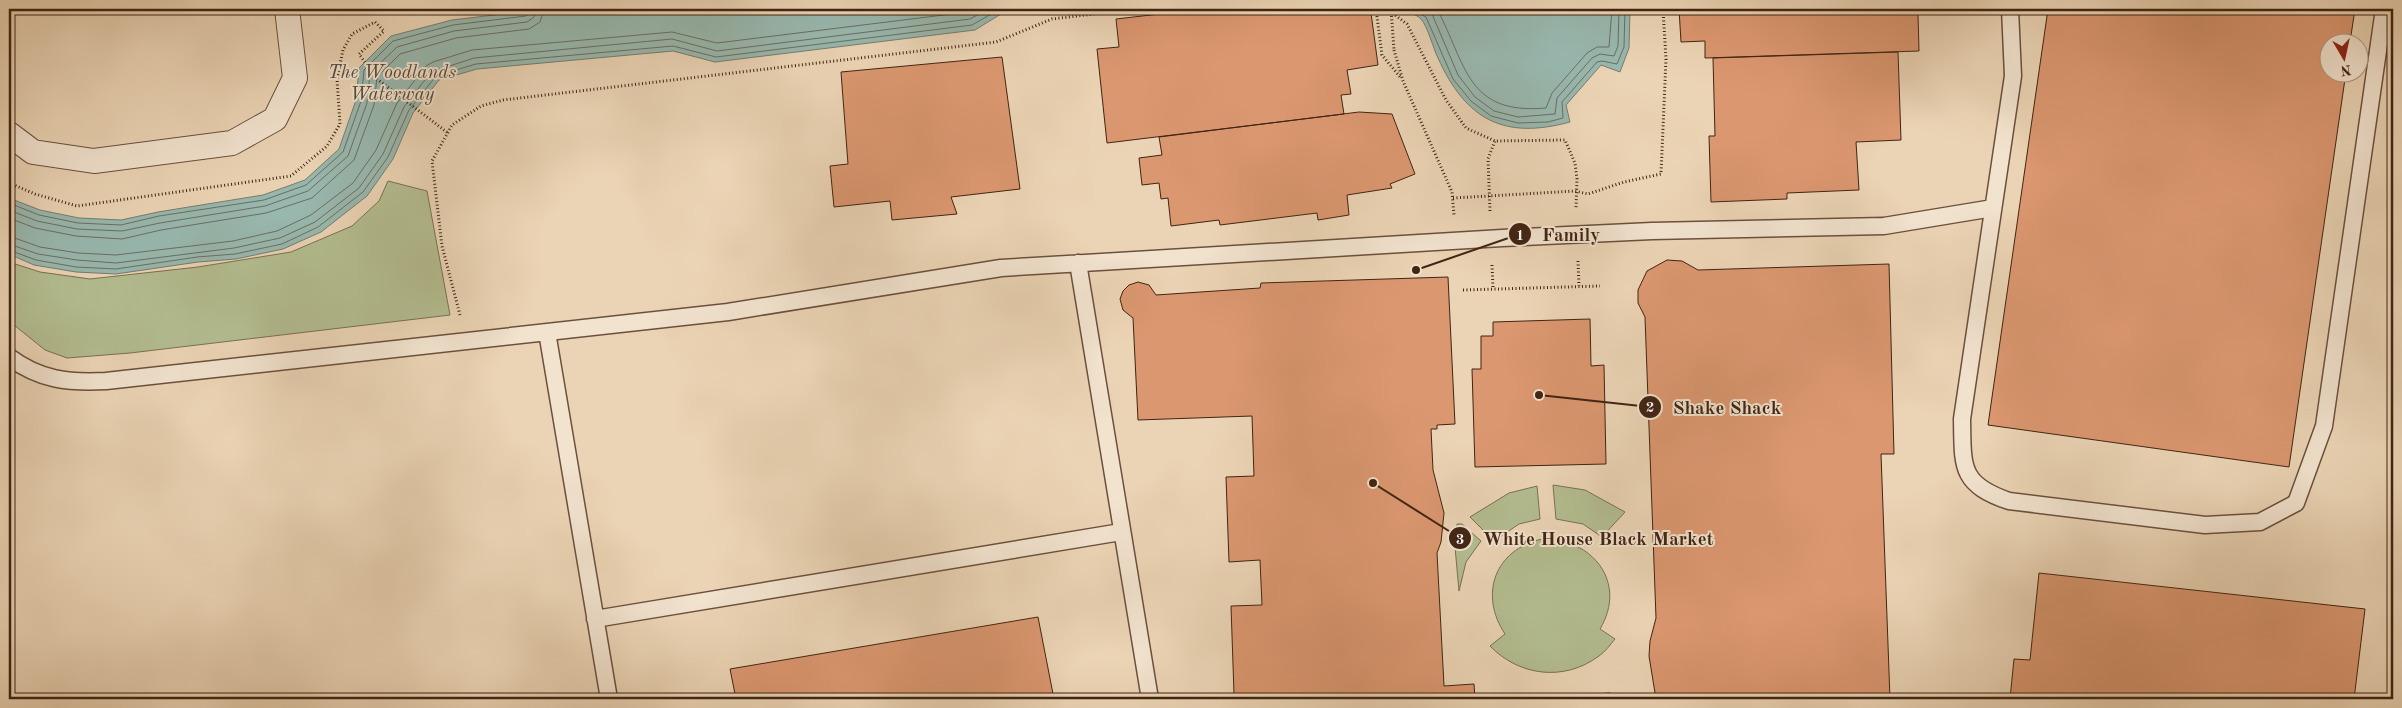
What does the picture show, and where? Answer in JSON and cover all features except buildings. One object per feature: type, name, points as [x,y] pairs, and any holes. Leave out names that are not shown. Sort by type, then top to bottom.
[{"type":"street","points":[[9,134],[34,152],[94,161],[232,143],[275,119],[295,78],[287,9]]},
{"type":"lane","points":[[2010,9],[2013,76],[1962,420],[1963,464],[1971,479],[1981,489],[2010,501],[2206,525],[2260,522],[2296,504],[2324,426],[2384,9]]},
{"type":"lane","points":[[9,357],[40,375],[72,382],[185,373],[728,312],[1002,268],[1456,240],[1652,231],[1884,226],[1993,208]]},
{"type":"lane","points":[[1078,263],[1150,699]]},
{"type":"lane","points":[[547,332],[609,699]]},
{"type":"lane","points":[[595,619],[1121,532]]},
{"type":"path","points":[[465,342],[460,314],[442,246],[434,191],[432,161],[452,125],[480,106],[503,100],[996,42],[1052,19],[1136,9]]},
{"type":"path","points":[[1376,9],[1382,55],[1403,81]]},
{"type":"path","points":[[1387,9],[1407,24],[1446,100],[1466,128],[1496,141],[1565,140]]},
{"type":"path","points":[[1391,9],[1394,50],[1403,81],[1453,198],[1456,240]]},
{"type":"path","points":[[1453,198],[1575,192],[1588,194],[1624,182],[1661,174],[1666,59],[1663,9]]},
{"type":"path","points":[[384,31],[359,54],[377,79],[448,133]]},
{"type":"path","points":[[1462,290],[1600,286]]},
{"type":"green space","points":[[388,181],[427,191],[450,315],[130,353],[67,358],[45,350],[9,321],[9,262],[40,272],[90,279],[198,267],[291,252],[352,226],[379,201]]},
{"type":"green space","points":[[1553,485],[1585,490],[1625,512],[1602,537],[1583,524],[1556,519]]},
{"type":"green space","points":[[1537,486],[1540,519],[1519,524],[1494,541],[1470,517],[1509,493]]},
{"type":"green space","points":[[1457,524],[1462,524],[1481,541],[1466,562],[1459,591],[1455,547]]},
{"type":"green space","points":[[1542,539],[1560,541],[1576,546],[1590,555],[1600,566],[1607,580],[1610,595],[1608,612],[1600,629],[1615,639],[1601,654],[1571,670],[1542,672],[1528,669],[1514,664],[1490,646],[1505,634],[1497,619],[1493,604],[1496,576],[1502,564],[1512,553]]},
{"type":"water","name":"The Woodlands Waterway","points":[[545,9],[1009,9],[975,30],[715,62],[673,51],[477,69],[439,80],[413,113],[393,159],[367,196],[321,232],[283,249],[236,259],[198,262],[116,274],[76,272],[34,265],[9,254],[9,198],[40,210],[79,218],[121,220],[263,195],[305,180],[339,149],[356,100],[359,68],[391,36],[452,20]]},
{"type":"water","points":[[1401,9],[1630,9],[1629,48],[1620,72],[1601,65],[1566,105],[1570,122],[1547,127],[1525,128],[1507,126],[1490,120],[1461,97],[1438,58],[1424,23],[1417,16]]},
{"type":"place","name":"Family","points":[[1416,270]]},
{"type":"place","name":"Shake Shack","points":[[1539,395]]},
{"type":"place","name":"White House Black Market","points":[[1373,483]]}]
